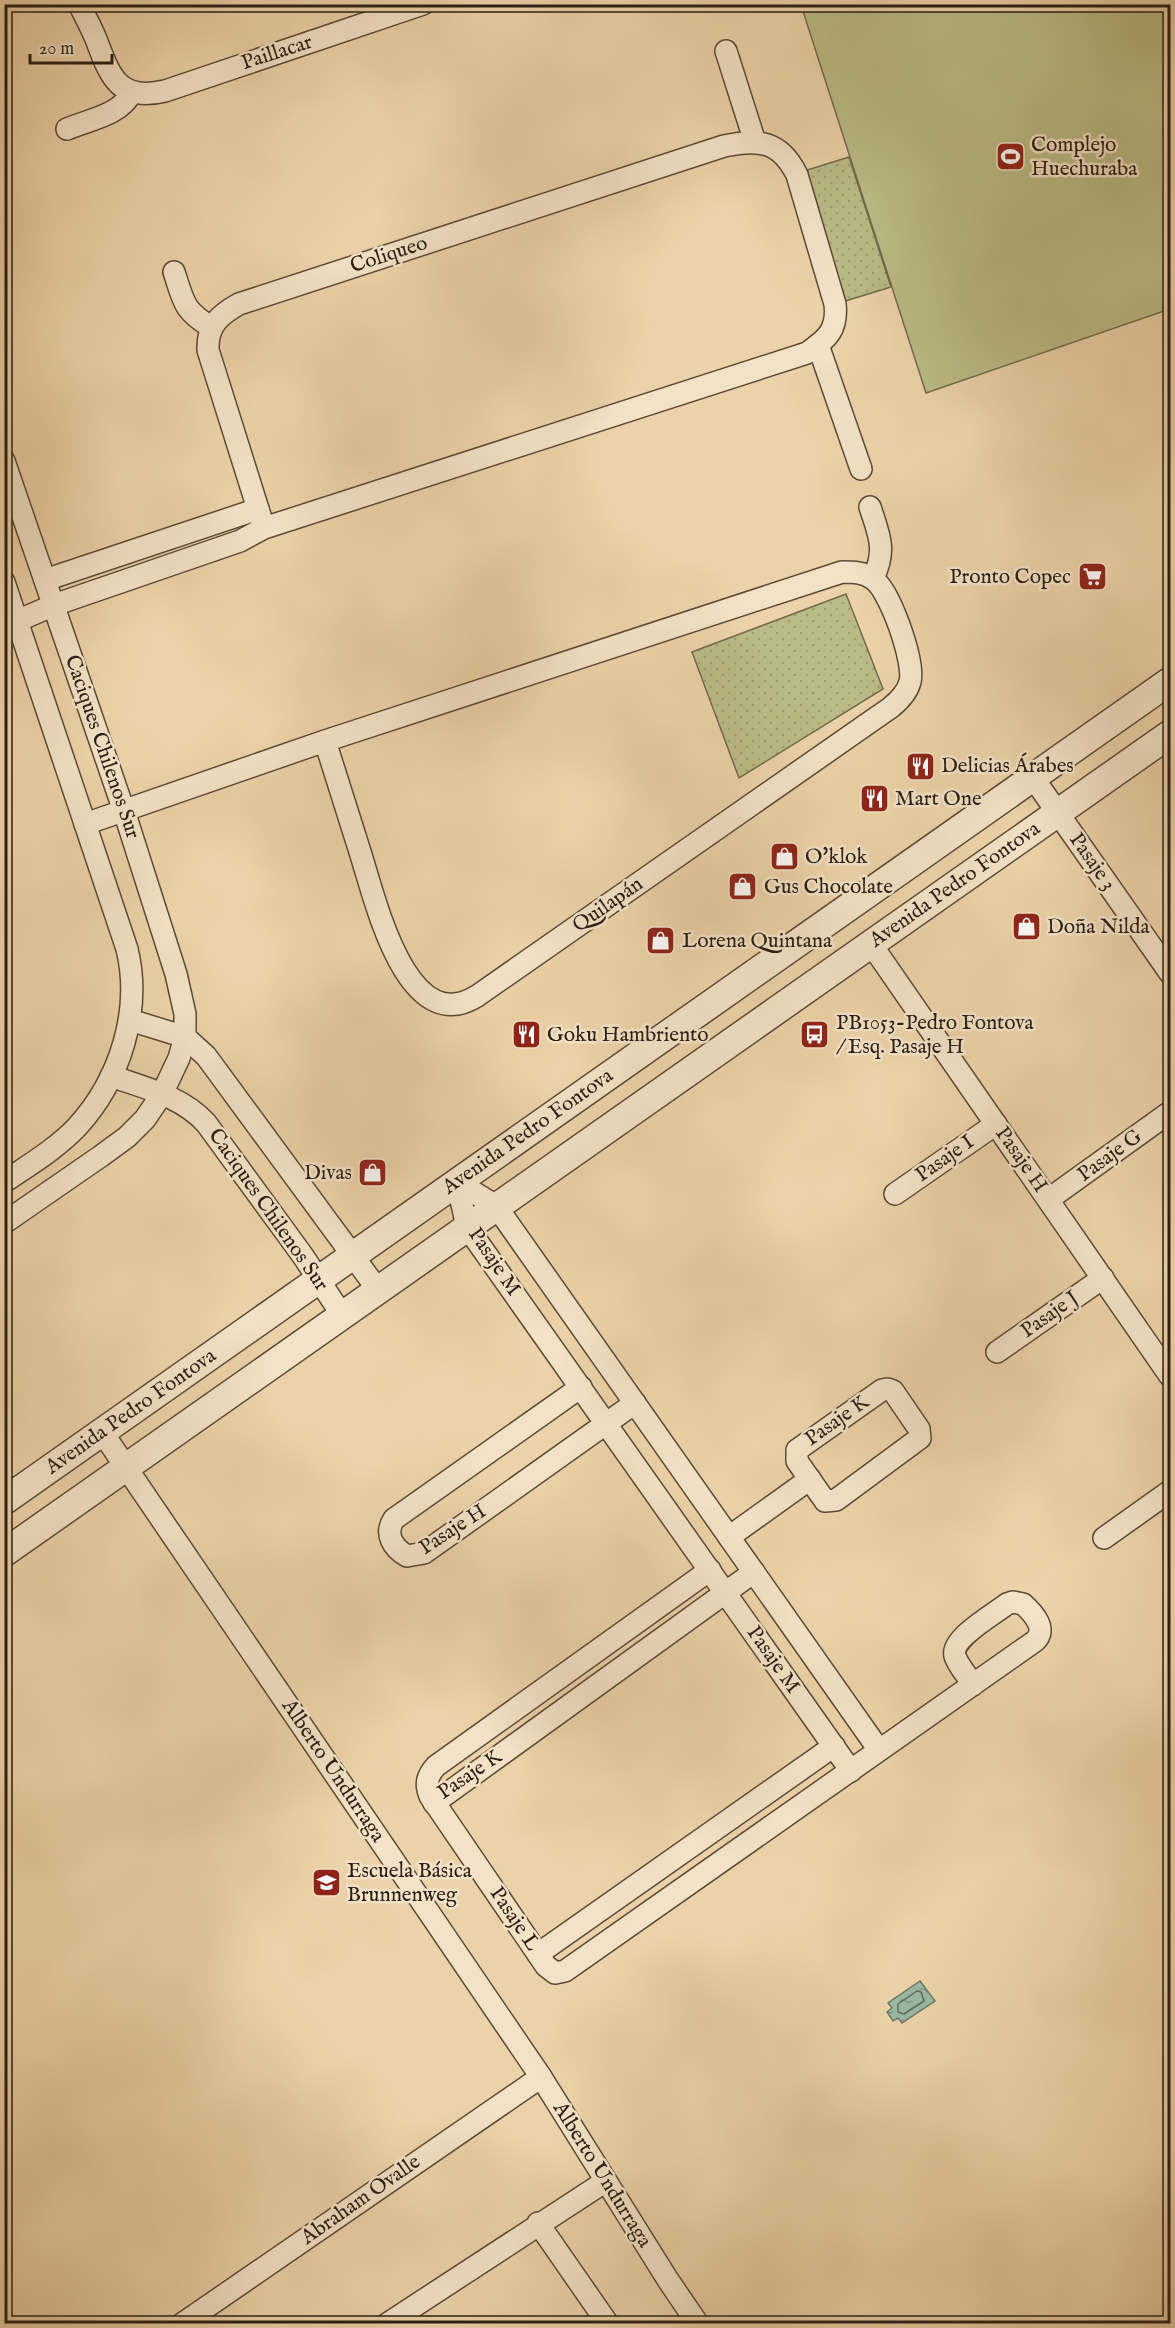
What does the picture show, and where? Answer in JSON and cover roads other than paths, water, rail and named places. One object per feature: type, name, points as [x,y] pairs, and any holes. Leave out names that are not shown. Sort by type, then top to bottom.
[{"type":"street","points":[[67,129],[119,107],[127,101],[131,93],[121,87],[112,77],[79,4]]},
{"type":"street","name":"Paillacar","points":[[131,93],[152,94],[423,4]]},
{"type":"street","points":[[726,51],[755,142]]},
{"type":"street","name":"Coliqueo","points":[[45,580],[793,359],[818,345],[829,335],[837,317],[797,175],[785,155],[776,148],[755,142],[724,146],[239,304],[226,311],[211,327]]},
{"type":"street","points":[[174,272],[186,307],[197,319],[211,327],[208,338],[211,363],[261,518]]},
{"type":"street","points":[[818,345],[861,469]]},
{"type":"street","name":"Caciques Chilenos Sur","points":[[4,461],[124,811],[183,999],[185,1036]]},
{"type":"street","points":[[86,824],[325,741],[832,575],[853,572],[873,578],[879,565],[882,549],[870,507]]},
{"type":"street","name":"Coliqueo","points":[[17,621],[54,605],[240,541],[261,518]]},
{"type":"street","name":"Quilapán","points":[[325,741],[384,928],[401,964],[412,980],[435,1001],[455,1006],[466,1003],[899,700],[910,682],[909,658],[885,592],[873,578]]},
{"type":"street","name":"Caciques Chilenos Sur","points":[[4,582],[86,824],[131,967],[133,994],[130,1020],[111,1076],[162,1094],[195,1111],[303,1256],[342,1315]]},
{"type":"street","name":"Avenida Pedro Fontova","points":[[4,1501],[1034,779],[1170,681]]},
{"type":"street","name":"Avenida Pedro Fontova","points":[[4,1553],[1170,734]]},
{"type":"street","name":"Pasaje 3","points":[[1034,779],[1170,974]]},
{"type":"street","name":"Pasaje H","points":[[871,944],[1170,1376]]},
{"type":"street","name":"Caciques Chilenos Sur","points":[[130,1020],[185,1036],[218,1070],[378,1290]]},
{"type":"street","points":[[4,1223],[126,1137],[145,1119],[162,1094],[179,1058],[185,1036]]},
{"type":"street","points":[[4,1182],[60,1143],[91,1110],[111,1076]]},
{"type":"street","name":"Pasaje G","points":[[1049,1199],[1170,1112]]},
{"type":"street","name":"Pasaje I","points":[[895,1194],[996,1124]]},
{"type":"street","name":"Pasaje M","points":[[457,1182],[496,1206],[879,1750]]},
{"type":"street","name":"Pasaje M","points":[[457,1182],[467,1227],[851,1770]]},
{"type":"street","name":"Pasaje J","points":[[997,1352],[1103,1278]]},
{"type":"street","name":"Pasaje H","points":[[581,1387],[400,1515],[390,1526],[389,1536],[399,1552],[407,1556],[424,1553],[635,1403]]},
{"type":"street","name":"Pasaje K","points":[[882,1390],[892,1391],[919,1429],[921,1436],[918,1440],[832,1502],[825,1501],[810,1479],[797,1461],[797,1449],[882,1390]]},
{"type":"street","name":"Alberto Undurraga","points":[[102,1432],[541,2077],[698,2324]]},
{"type":"street","name":"Pasaje K","points":[[729,1537],[810,1479]]},
{"type":"street","points":[[1104,1538],[1170,1491]]},
{"type":"street","name":"Pasaje K","points":[[710,1570],[436,1766],[427,1780],[427,1788],[434,1803],[754,1572]]},
{"type":"street","points":[[851,1770],[973,1685]]},
{"type":"street","points":[[538,1954],[834,1746]]},
{"type":"street","name":"Pasaje L","points":[[434,1803],[550,1971],[555,1973],[565,1971],[851,1770]]},
{"type":"street","name":"Abraham Ovalle","points":[[182,2324],[541,2077]]},
{"type":"street","points":[[387,2324],[538,2223],[606,2181]]},
{"type":"street","points":[[538,2223],[608,2324]]},
{"type":"water","points":[[920,1981],[935,2001],[902,2023],[898,2018],[893,2021],[887,2012],[892,2008],[888,2003]]},
{"type":"place","name":"Complejo Huechuraba","points":[[1010,157]]},
{"type":"place","name":"Pronto Copec","points":[[1092,577]]},
{"type":"place","name":"Delicias Árabes","points":[[920,766]]},
{"type":"place","name":"Mart One","points":[[874,799]]},
{"type":"place","name":"O'klok","points":[[784,857]]},
{"type":"place","name":"Gus Chocolate","points":[[743,887]]},
{"type":"place","name":"Doña Nilda","points":[[1026,927]]},
{"type":"place","name":"Lorena Quintana","points":[[661,941]]},
{"type":"place","name":"Goku Hambriento","points":[[526,1035]]},
{"type":"place","name":"PB1053-Pedro Fontova / Esq. Pasaje H","points":[[815,1035]]},
{"type":"place","name":"Divas","points":[[373,1173]]},
{"type":"place","name":"Escuela Básica Brunnenweg","points":[[326,1883]]}]
